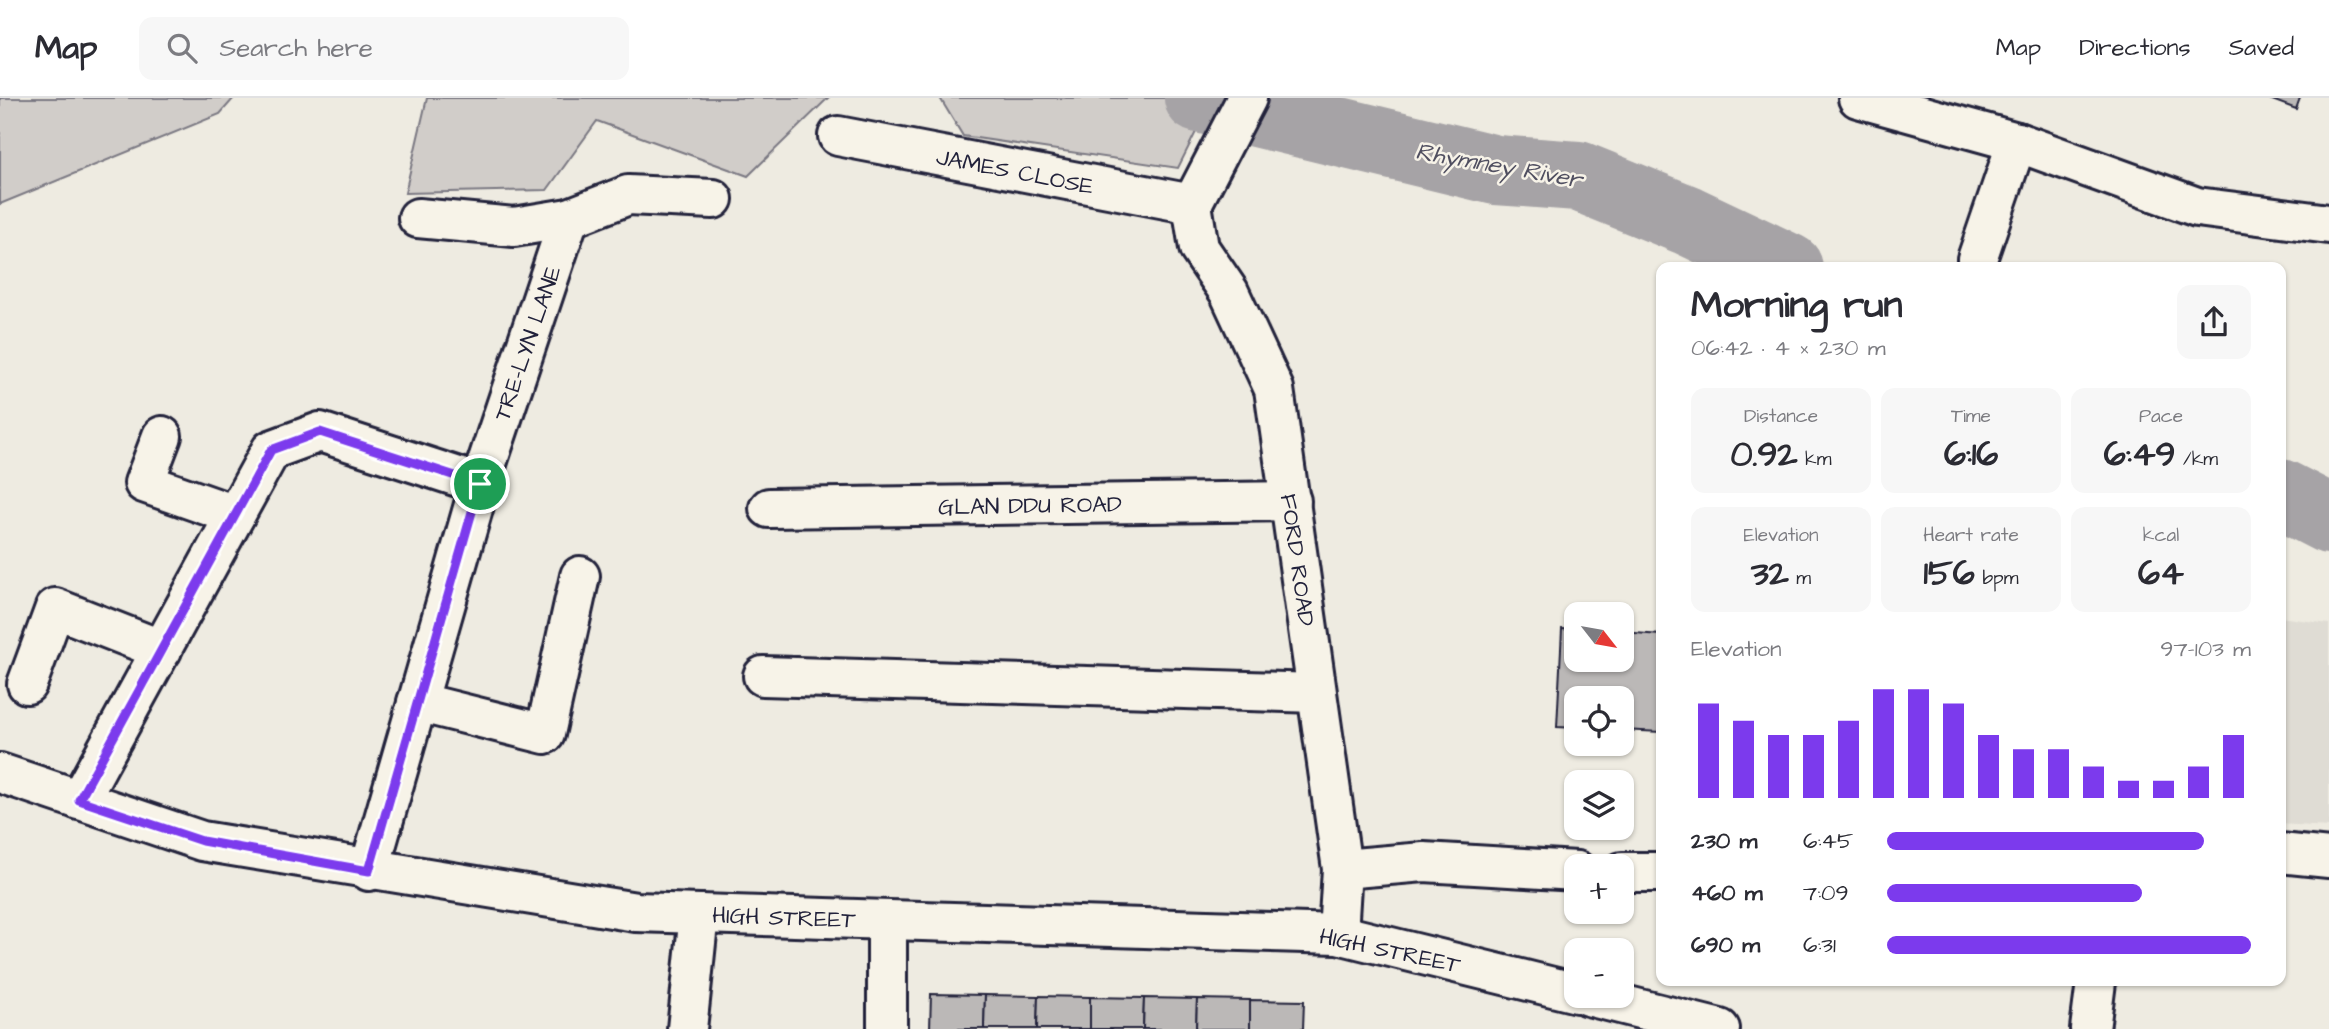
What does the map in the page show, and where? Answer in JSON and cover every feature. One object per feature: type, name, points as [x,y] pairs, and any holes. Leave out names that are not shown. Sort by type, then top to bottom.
[{"type":"street","points":[[1200,190],[1247,98]]},
{"type":"street","points":[[1858,98],[2017,142],[2197,207],[2329,224]]},
{"type":"street","name":"JAMES CLOSE","points":[[838,136],[1200,190]]},
{"type":"street","points":[[1977,259],[2017,142]]},
{"type":"street","name":"FORD ROAD","points":[[1200,190],[1199,248],[1229,292],[1274,389],[1342,869],[1338,934]]},
{"type":"street","points":[[418,218],[514,227],[569,218],[628,195],[713,199]]},
{"type":"street","name":"TRE-LYN LANE","points":[[369,871],[480,484],[569,218]]},
{"type":"street","points":[[79,800],[271,450],[320,432],[480,484]]},
{"type":"street","points":[[162,436],[144,483],[235,515]]},
{"type":"street","name":"GLAN DDU ROAD","points":[[769,508],[1291,501]]},
{"type":"street","points":[[417,702],[545,734],[580,576]]},
{"type":"street","points":[[27,684],[55,608],[162,650]]},
{"type":"street","points":[[763,676],[1316,693]]},
{"type":"street","name":"HIGH STREET","points":[[0,773],[202,841],[369,871],[636,912],[1338,934],[1564,990]]},
{"type":"street","points":[[2286,854],[2329,858]]},
{"type":"street","points":[[1342,869],[1424,862],[1564,870]]},
{"type":"street","points":[[1634,872],[1656,872]]},
{"type":"street","points":[[687,1029],[699,914]]},
{"type":"street","points":[[887,920],[887,1029]]},
{"type":"street","points":[[2090,1029],[2095,986]]},
{"type":"street","points":[[1634,1008],[1720,1029]]},
{"type":"shaded area","points":[[0,98],[234,98],[220,114],[0,204]]},
{"type":"shaded area","points":[[427,98],[828,98],[748,176],[597,121],[547,190],[405,193]]},
{"type":"shaded area","points":[[940,98],[1213,98],[1178,168],[963,136]]},
{"type":"shaded area","points":[[2286,618],[2329,624],[2329,827],[2286,824]]},
{"type":"building","points":[[2267,98],[2300,98],[2296,109]]},
{"type":"building","points":[[1562,629],[1564,672],[1634,672],[1634,633],[1656,635],[1656,732],[1634,731],[1634,686],[1564,686],[1564,727],[1557,727]]},
{"type":"building","points":[[931,994],[985,995],[984,1029],[930,1029]]},
{"type":"building","points":[[985,995],[1038,996],[1037,1029],[984,1029]]},
{"type":"building","points":[[1038,996],[1090,997],[1090,1029],[1037,1029]]},
{"type":"building","points":[[1090,997],[1144,998],[1143,1029],[1090,1029]]},
{"type":"building","points":[[1144,998],[1197,999],[1196,1029],[1143,1029]]},
{"type":"building","points":[[1197,999],[1250,1000],[1250,1029],[1196,1029]]},
{"type":"building","points":[[1250,1000],[1304,1001],[1303,1029],[1250,1029]]},
{"type":"waterway","name":"Rhymney River","points":[[1199,98],[1496,170],[1578,176],[1687,220],[1775,262]]},
{"type":"waterway","name":"Rhymney River","points":[[2286,497],[2329,519]]},
{"type":"route","points":[[320,432],[480,484],[369,871],[202,841],[79,800],[271,450],[320,432]]}]
